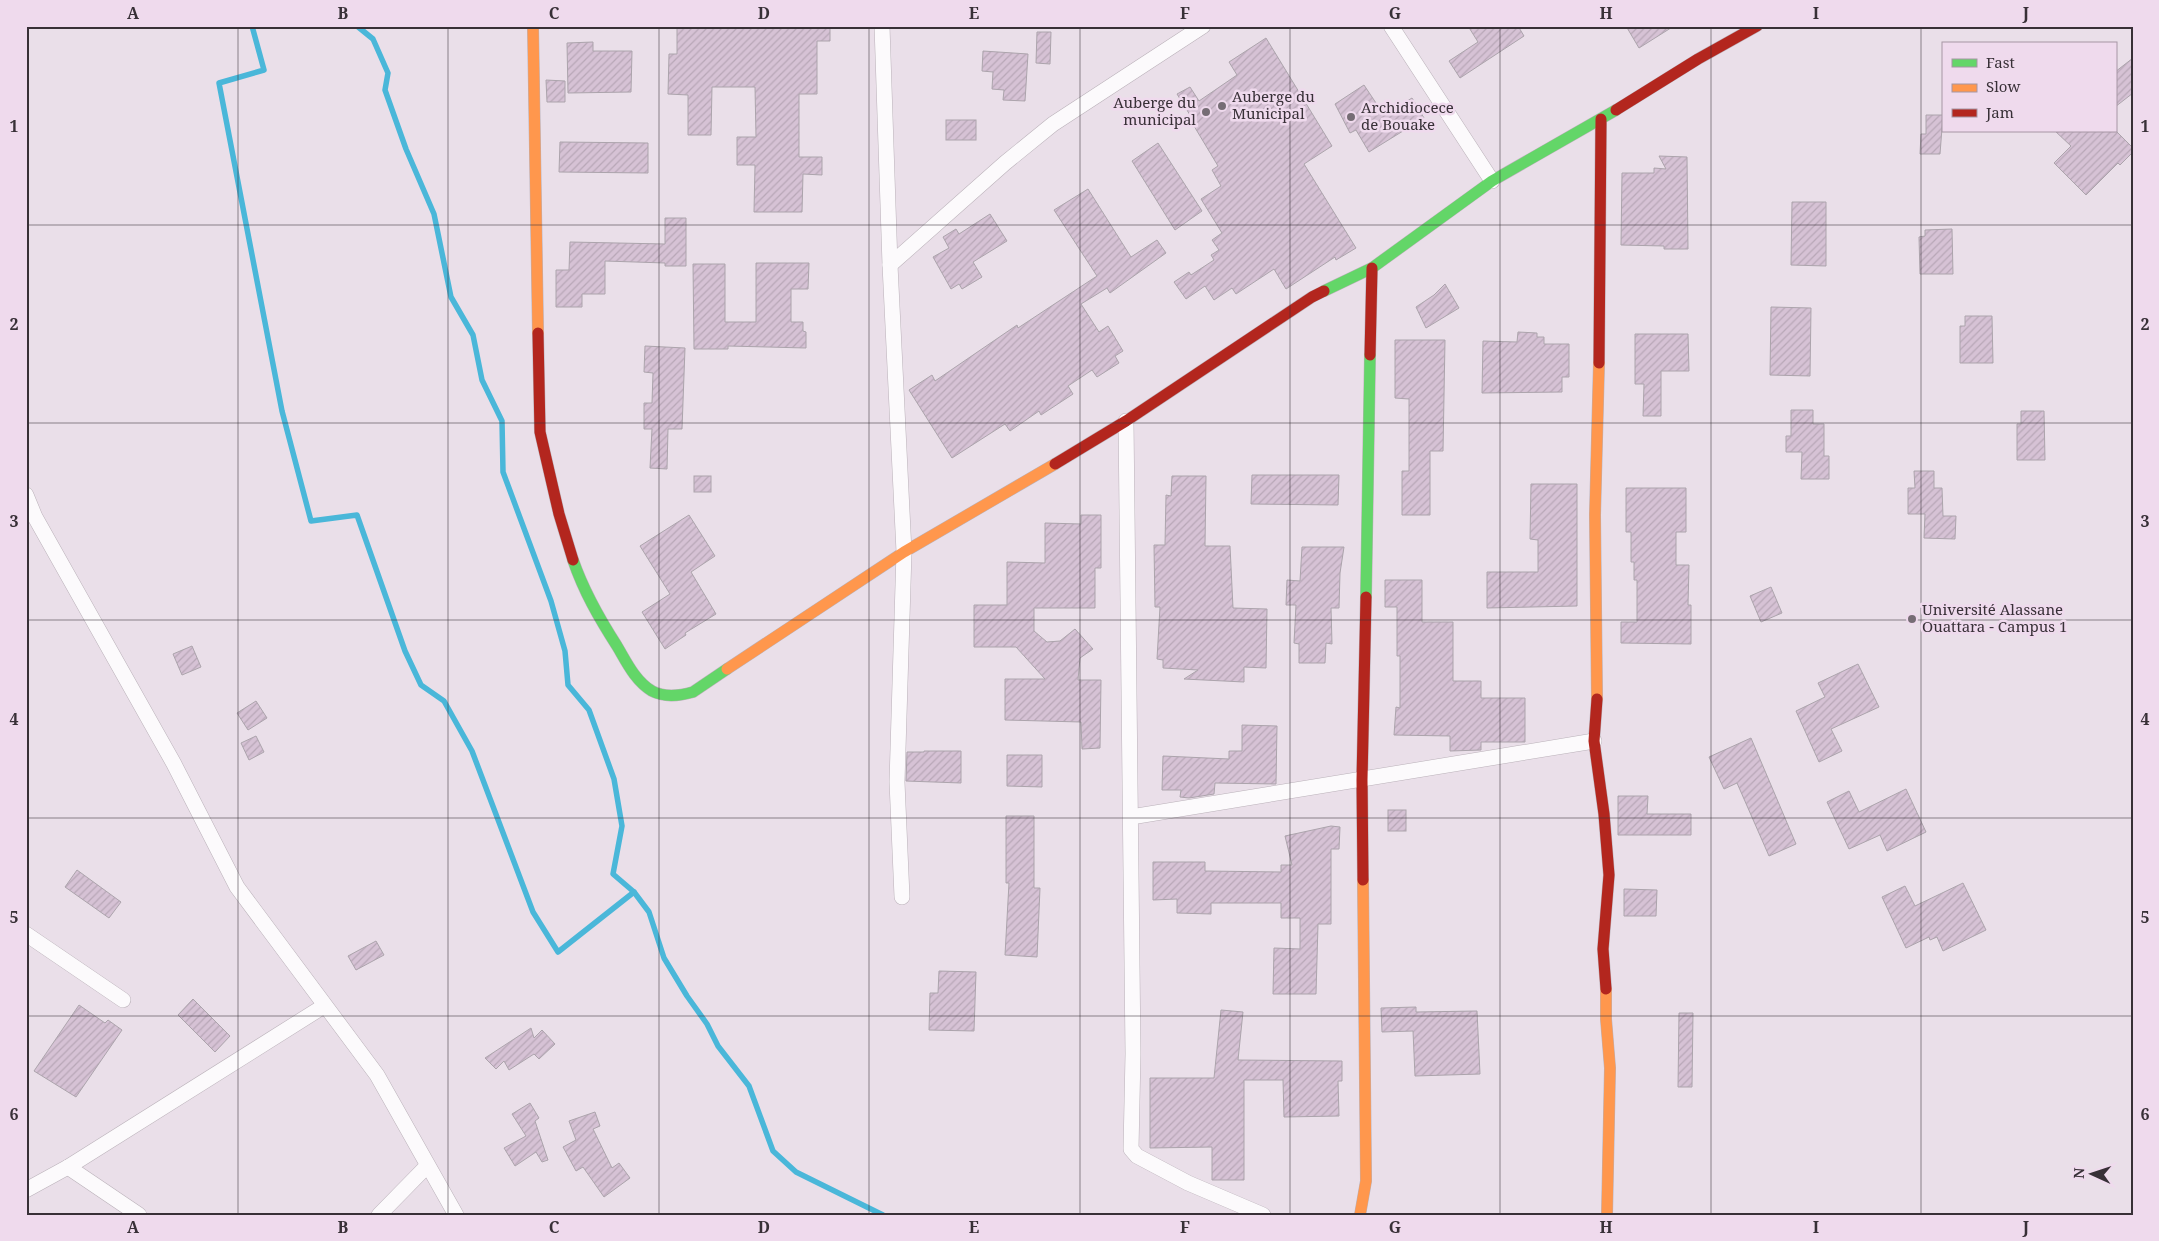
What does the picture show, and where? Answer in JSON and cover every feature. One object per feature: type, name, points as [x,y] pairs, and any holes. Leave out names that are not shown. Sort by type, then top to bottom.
[{"type":"street","points":[[533,26],[540,432],[554,494],[571,553],[586,594],[633,671],[650,690],[678,696],[693,692],[904,552],[982,508],[1126,420],[1312,297],[1372,268],[1492,181],[1601,119],[1698,59],[1757,26]]},
{"type":"street","points":[[882,26],[890,265],[904,552],[897,782],[902,897]]},
{"type":"street","points":[[890,265],[1005,163],[1053,124],[1203,26]]},
{"type":"street","points":[[1392,26],[1492,181]]},
{"type":"street","points":[[1601,119],[1599,396],[1596,514],[1598,707],[1594,741],[1604,814],[1609,875],[1603,949],[1610,1068],[1607,1215]]},
{"type":"street","points":[[1360,1215],[1366,1181],[1362,780],[1372,268]]},
{"type":"street","points":[[1126,420],[1133,1054],[1131,1148],[1137,1156],[1188,1183],[1263,1215]]},
{"type":"street","points":[[26,495],[35,517],[174,764],[237,887],[377,1075],[456,1215]]},
{"type":"street","points":[[1131,817],[1594,741]]},
{"type":"street","points":[[26,934],[123,1000]]},
{"type":"street","points":[[26,1190],[68,1167],[324,1006]]},
{"type":"street","points":[[379,1215],[427,1166]]},
{"type":"street","points":[[68,1167],[139,1215]]},
{"type":"building","points":[[677,26],[830,26],[830,41],[817,41],[817,94],[799,94],[799,157],[822,157],[822,175],[803,174],[802,212],[754,212],[755,165],[737,165],[737,137],[756,137],[755,87],[712,87],[711,135],[688,135],[688,95],[668,94],[669,54],[677,54]]},
{"type":"building","points":[[1468,26],[1518,26],[1524,36],[1460,78],[1449,61],[1478,42]]},
{"type":"building","points":[[1626,26],[1674,26],[1639,48]]},
{"type":"building","points":[[1037,32],[1051,32],[1050,64],[1036,63]]},
{"type":"building","points":[[1266,38],[1332,146],[1304,164],[1356,248],[1336,260],[1335,257],[1286,289],[1274,269],[1236,294],[1232,288],[1214,300],[1205,286],[1186,299],[1174,282],[1189,272],[1191,275],[1214,260],[1211,255],[1219,250],[1212,240],[1222,233],[1201,199],[1221,186],[1212,170],[1218,166],[1177,94],[1190,87],[1199,101],[1237,75],[1229,62]]},
{"type":"building","points":[[593,42],[593,51],[632,51],[631,92],[568,93],[567,43]]},
{"type":"building","points":[[983,51],[1028,54],[1025,101],[1003,100],[1004,90],[992,89],[993,72],[982,71]]},
{"type":"building","points":[[2133,58],[2133,93],[2116,106],[2116,71]]},
{"type":"building","points":[[546,80],[565,81],[565,102],[547,102]]},
{"type":"building","points":[[1364,85],[1384,115],[1412,98],[1424,118],[1369,152],[1356,130],[1350,133],[1335,104]]},
{"type":"building","points":[[1926,115],[1942,115],[1940,154],[1920,154],[1921,134],[1926,134]]},
{"type":"building","points":[[946,120],[976,120],[976,140],[946,140]]},
{"type":"building","points":[[2116,131],[2133,148],[2133,152],[2120,165],[2118,163],[2086,195],[2054,163],[2071,146],[2056,132]]},
{"type":"building","points":[[560,142],[648,143],[648,173],[559,172]]},
{"type":"building","points":[[1158,143],[1202,211],[1175,230],[1132,161]]},
{"type":"building","points":[[1659,156],[1687,157],[1688,249],[1664,249],[1664,246],[1621,245],[1622,173],[1654,173],[1654,168],[1666,169]]},
{"type":"building","points":[[1088,189],[1131,257],[1157,240],[1166,253],[1110,293],[1107,288],[1081,304],[1099,332],[1108,326],[1123,351],[1115,356],[1119,363],[1097,377],[1092,370],[1068,386],[1073,394],[1041,415],[1039,411],[1010,431],[1005,424],[952,458],[909,390],[932,375],[935,381],[1017,325],[1018,328],[1097,276],[1054,210]]},
{"type":"building","points":[[1792,202],[1826,202],[1826,266],[1791,265]]},
{"type":"building","points":[[990,214],[1007,241],[973,262],[982,277],[962,289],[959,284],[951,289],[933,257],[949,248],[943,237],[956,229],[959,234]]},
{"type":"building","points":[[665,218],[686,218],[686,266],[665,266],[665,263],[605,261],[605,294],[582,294],[582,307],[556,307],[556,270],[569,270],[570,242],[665,244]]},
{"type":"building","points":[[1952,229],[1953,274],[1920,274],[1919,237],[1925,236],[1925,230]]},
{"type":"building","points":[[756,263],[809,263],[808,289],[791,289],[791,322],[803,322],[803,331],[806,332],[806,348],[728,346],[728,349],[694,349],[693,264],[725,264],[725,322],[756,322]]},
{"type":"building","points":[[1445,284],[1459,308],[1426,328],[1416,307],[1434,295]]},
{"type":"building","points":[[1771,307],[1811,308],[1810,376],[1770,375]]},
{"type":"building","points":[[1965,316],[1992,316],[1993,363],[1960,363],[1960,326],[1965,326]]},
{"type":"building","points":[[1518,332],[1537,333],[1537,337],[1544,337],[1544,344],[1569,344],[1569,377],[1562,377],[1562,392],[1482,393],[1483,341],[1517,342]]},
{"type":"building","points":[[1635,334],[1688,334],[1689,371],[1661,371],[1661,416],[1643,416],[1644,384],[1635,384]]},
{"type":"building","points":[[1395,340],[1445,340],[1443,451],[1430,451],[1430,515],[1402,515],[1402,471],[1409,471],[1409,399],[1395,398]]},
{"type":"building","points":[[645,346],[685,348],[682,429],[668,429],[667,469],[650,468],[652,429],[644,429],[644,403],[652,403],[653,373],[644,372]]},
{"type":"building","points":[[1791,410],[1813,410],[1813,424],[1824,424],[1824,456],[1829,456],[1829,479],[1801,479],[1802,452],[1786,452],[1786,436],[1791,436]]},
{"type":"building","points":[[2021,411],[2044,411],[2045,460],[2017,460],[2017,424],[2021,424]]},
{"type":"building","points":[[1914,471],[1934,471],[1934,488],[1942,488],[1943,516],[1956,516],[1955,539],[1924,538],[1925,514],[1908,514],[1908,488],[1915,488]]},
{"type":"building","points":[[1252,475],[1339,475],[1338,505],[1251,504]]},
{"type":"building","points":[[694,476],[711,476],[711,492],[694,492]]},
{"type":"building","points":[[1172,476],[1206,476],[1205,546],[1230,546],[1233,608],[1267,609],[1266,668],[1244,667],[1244,682],[1184,679],[1198,670],[1163,668],[1163,660],[1157,659],[1160,607],[1155,607],[1154,545],[1165,545],[1166,495],[1171,496]]},
{"type":"building","points":[[1531,484],[1577,484],[1577,606],[1487,608],[1487,572],[1538,572],[1538,540],[1530,539]]},
{"type":"building","points":[[1626,488],[1686,488],[1686,532],[1676,532],[1676,565],[1689,565],[1688,605],[1691,605],[1691,644],[1621,643],[1621,622],[1637,622],[1637,580],[1634,580],[1634,562],[1631,562],[1631,532],[1626,532]]},
{"type":"building","points":[[689,515],[715,556],[691,572],[716,614],[685,633],[686,635],[665,649],[642,612],[670,594],[640,546]]},
{"type":"building","points":[[1081,515],[1101,515],[1101,568],[1095,568],[1095,608],[1034,608],[1034,631],[1047,642],[1060,641],[1075,629],[1093,649],[1080,658],[1078,680],[1101,680],[1100,748],[1082,749],[1081,722],[1005,720],[1005,679],[1045,679],[1016,647],[974,647],[974,605],[1007,605],[1007,562],[1045,563],[1045,523],[1081,524]]},
{"type":"building","points":[[1302,547],[1344,547],[1340,573],[1339,608],[1331,608],[1332,644],[1326,643],[1325,663],[1299,663],[1299,644],[1294,643],[1296,605],[1286,605],[1287,580],[1300,581]]},
{"type":"building","points":[[1385,580],[1422,580],[1422,622],[1453,622],[1453,681],[1481,681],[1481,698],[1525,698],[1525,742],[1481,742],[1481,750],[1450,751],[1450,736],[1394,735],[1396,707],[1400,708],[1400,656],[1397,656],[1397,607],[1385,607]]},
{"type":"building","points":[[1771,587],[1782,613],[1761,622],[1750,596]]},
{"type":"building","points":[[192,646],[201,667],[182,675],[173,654]]},
{"type":"building","points":[[1858,664],[1879,707],[1831,729],[1842,751],[1819,762],[1796,711],[1825,697],[1818,683]]},
{"type":"building","points":[[256,701],[267,718],[248,730],[237,713]]},
{"type":"building","points":[[1242,725],[1277,726],[1276,784],[1215,783],[1214,794],[1189,798],[1180,797],[1181,790],[1162,790],[1163,756],[1229,759],[1229,751],[1242,751]]},
{"type":"building","points":[[256,736],[264,752],[249,760],[241,743]]},
{"type":"building","points":[[1751,738],[1796,844],[1769,856],[1737,783],[1724,789],[1709,757]]},
{"type":"building","points":[[961,751],[961,783],[906,781],[907,752]]},
{"type":"building","points":[[1007,755],[1042,755],[1042,787],[1007,786]]},
{"type":"building","points":[[1906,789],[1926,832],[1887,851],[1880,835],[1849,849],[1827,802],[1849,791],[1859,812]]},
{"type":"building","points":[[1618,796],[1648,796],[1647,814],[1691,814],[1691,835],[1618,835]]},
{"type":"building","points":[[1388,810],[1406,810],[1406,831],[1388,831]]},
{"type":"building","points":[[1006,816],[1034,816],[1034,888],[1040,888],[1037,957],[1005,955],[1009,883],[1006,883]]},
{"type":"building","points":[[1331,826],[1340,827],[1339,849],[1331,849],[1331,924],[1318,924],[1316,994],[1273,994],[1274,948],[1300,949],[1300,918],[1281,918],[1281,903],[1211,903],[1211,914],[1177,913],[1177,899],[1153,900],[1153,862],[1205,862],[1205,871],[1281,872],[1281,865],[1292,865],[1285,836]]},
{"type":"building","points":[[77,870],[121,902],[109,918],[65,887]]},
{"type":"building","points":[[1963,883],[1986,930],[1943,951],[1937,937],[1930,940],[1929,937],[1906,948],[1882,897],[1905,886],[1915,906]]},
{"type":"building","points":[[1624,889],[1657,890],[1656,916],[1624,916]]},
{"type":"building","points":[[376,941],[384,955],[356,970],[348,956]]},
{"type":"building","points":[[939,971],[976,972],[974,1031],[929,1030],[930,993],[938,993]]},
{"type":"building","points":[[193,999],[230,1036],[215,1052],[178,1015]]},
{"type":"building","points":[[79,1005],[105,1023],[108,1020],[122,1030],[76,1097],[34,1071]]},
{"type":"building","points":[[1416,1007],[1416,1012],[1477,1011],[1480,1074],[1415,1076],[1413,1031],[1382,1032],[1381,1008]]},
{"type":"building","points":[[1221,1010],[1243,1012],[1238,1060],[1342,1061],[1342,1081],[1338,1081],[1339,1116],[1284,1117],[1283,1080],[1244,1080],[1244,1180],[1212,1180],[1212,1147],[1150,1148],[1150,1078],[1214,1078]]},
{"type":"building","points":[[1679,1013],[1693,1013],[1692,1087],[1678,1087]]},
{"type":"building","points":[[531,1028],[534,1038],[542,1030],[555,1044],[539,1059],[534,1054],[509,1070],[504,1061],[496,1069],[485,1058]]},
{"type":"building","points":[[530,1103],[539,1118],[535,1121],[548,1160],[542,1162],[536,1152],[515,1166],[504,1148],[526,1136],[512,1114]]},
{"type":"building","points":[[595,1112],[600,1126],[593,1129],[612,1168],[619,1163],[630,1178],[604,1197],[583,1167],[576,1171],[563,1147],[576,1140],[569,1121]]},
{"type":"waterway","points":[[252,26],[264,70],[219,83],[282,411],[311,521],[357,515],[405,651],[421,685],[444,701],[472,751],[533,912],[558,952],[634,892]]},
{"type":"waterway","points":[[357,26],[373,39],[388,73],[385,90],[406,149],[434,214],[451,297],[473,335],[482,380],[502,421],[503,472],[551,601],[565,651],[568,685],[589,710],[614,779],[622,826],[613,874],[634,892],[649,912],[664,958],[707,1024],[718,1046],[749,1086],[773,1151],[796,1172],[883,1215]]},
{"type":"traffic: fast","points":[[1324,291],[1372,268],[1492,181],[1616,110]]},
{"type":"traffic: fast","points":[[1366,597],[1370,355]]},
{"type":"traffic: fast","points":[[573,560],[598,615],[632,670],[646,687],[662,695],[672,696],[693,692],[727,669]]},
{"type":"traffic: slow","points":[[533,26],[538,333]]},
{"type":"traffic: slow","points":[[1597,699],[1595,515],[1599,363]]},
{"type":"traffic: slow","points":[[727,669],[904,552],[1055,464]]},
{"type":"traffic: slow","points":[[1360,1215],[1366,1181],[1363,880]]},
{"type":"traffic: slow","points":[[1606,989],[1606,1019],[1610,1068],[1607,1215]]},
{"type":"traffic: jam","points":[[1616,110],[1698,59],[1757,26]]},
{"type":"traffic: jam","points":[[1599,363],[1601,119]]},
{"type":"traffic: jam","points":[[1370,355],[1372,268]]},
{"type":"traffic: jam","points":[[1055,464],[1126,421],[1312,297],[1324,291]]},
{"type":"traffic: jam","points":[[538,333],[540,432],[559,514],[573,560]]},
{"type":"traffic: jam","points":[[1363,880],[1362,780],[1366,597]]},
{"type":"traffic: jam","points":[[1597,699],[1594,741],[1604,814],[1609,875],[1603,949],[1606,989]]},
{"type":"place","name":"Auberge du Municipal","points":[[1222,106]]},
{"type":"place","name":"Auberge du municipal","points":[[1206,112]]},
{"type":"place","name":"Archidiocece de Bouake","points":[[1351,117]]},
{"type":"place","name":"Université Alassane Ouattara - Campus 1","points":[[1912,619]]}]
